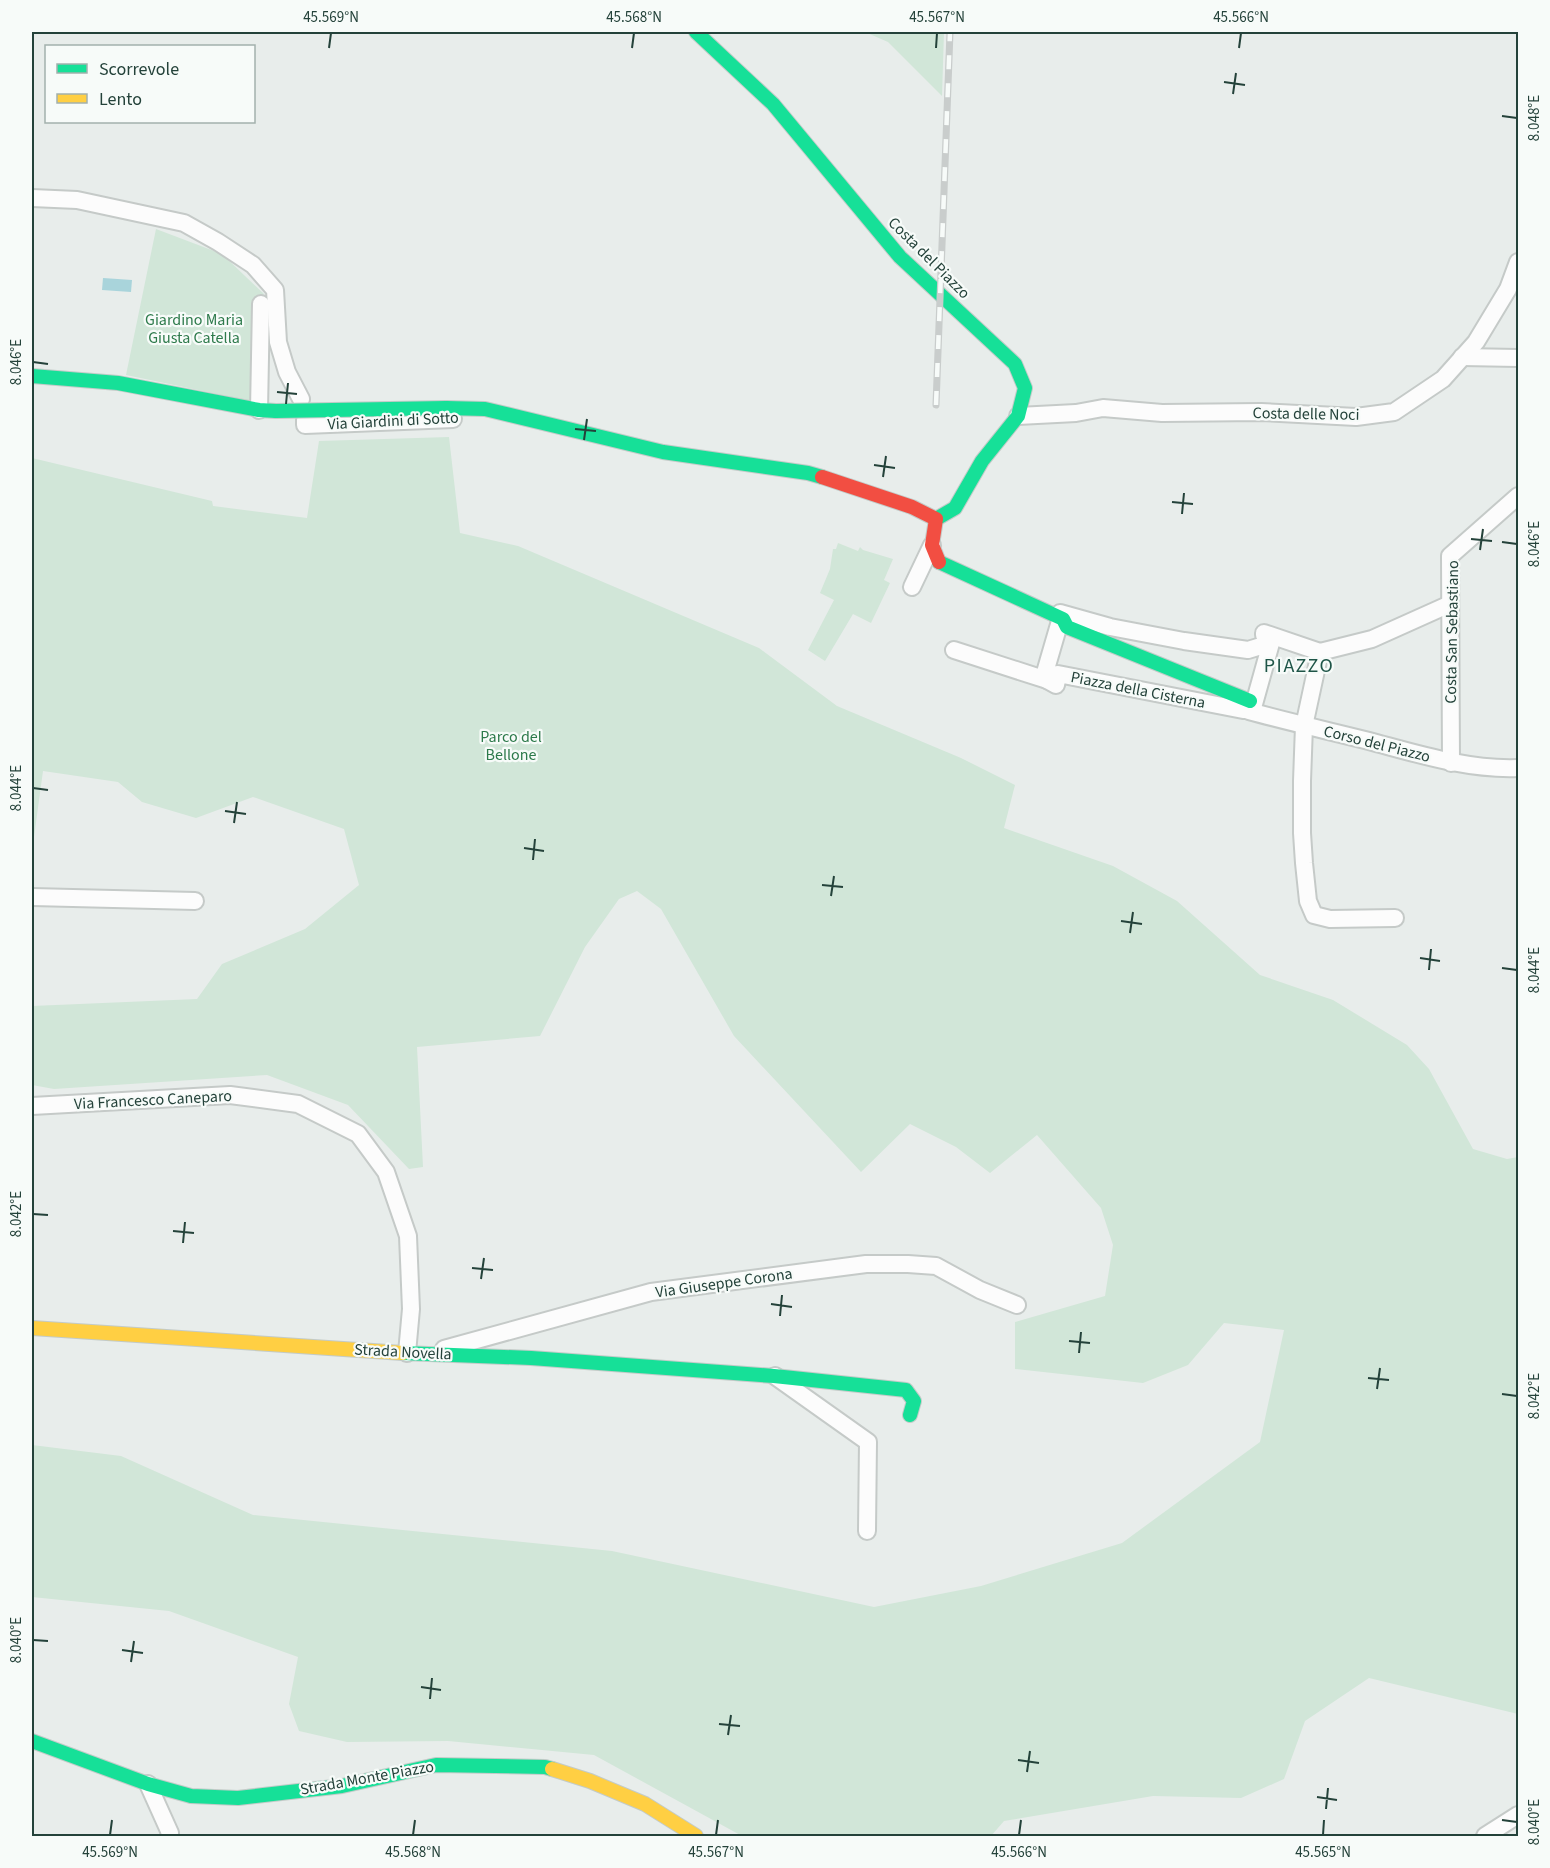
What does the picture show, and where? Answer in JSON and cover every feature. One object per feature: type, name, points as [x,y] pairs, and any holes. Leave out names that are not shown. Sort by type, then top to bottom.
[{"type":"street","name":"Costa del Piazzo","points":[[696,32],[774,104],[900,257],[1015,364],[1025,388],[1018,416],[982,461],[955,508],[936,519]]},
{"type":"street","points":[[32,198],[77,200],[184,223],[253,265],[275,290],[278,342],[286,372],[301,399]]},
{"type":"street","name":"Costa delle Noci","points":[[1018,416],[1076,413],[1103,408],[1162,413],[1261,412],[1356,417],[1394,412],[1443,379],[1476,342],[1508,289],[1518,262]]},
{"type":"street","points":[[261,304],[268,410]]},
{"type":"street","points":[[1462,357],[1518,358]]},
{"type":"street","points":[[32,376],[118,383],[268,410],[485,409],[663,452],[808,473],[912,507],[936,519],[932,545],[912,587]]},
{"type":"street","name":"Via Giardini di Sotto","points":[[304,420],[304,425],[466,418],[485,409]]},
{"type":"street","name":"Costa San Sebastiano","points":[[1451,763],[1450,555],[1518,496]]},
{"type":"street","points":[[932,545],[938,562],[1064,622]]},
{"type":"street","points":[[1064,622],[1060,613],[1110,627],[1184,641],[1248,650],[1262,640],[1320,652],[1372,639],[1450,604]]},
{"type":"street","name":"Piazza della Cisterna","points":[[1064,622],[1249,705],[1243,710],[1059,674],[1056,685],[1047,680],[1044,676],[1064,622]]},
{"type":"street","points":[[1249,705],[1262,640]]},
{"type":"street","points":[[954,650],[1047,680]]},
{"type":"street","points":[[1320,652],[1304,726],[1302,833],[1308,901],[1314,915],[1330,919],[1395,918]]},
{"type":"street","name":"Corso del Piazzo","points":[[1249,705],[1249,711],[1451,763],[1501,769],[1518,768]]},
{"type":"street","points":[[32,897],[195,901]]},
{"type":"street","name":"Via Francesco Caneparo","points":[[32,1106],[230,1095],[298,1104],[358,1134],[386,1172],[408,1236],[411,1309],[407,1353]]},
{"type":"street","name":"Via Giuseppe Corona","points":[[429,1353],[651,1292],[866,1264],[936,1266],[980,1290],[1017,1305]]},
{"type":"street","name":"Strada Novella","points":[[32,1328],[407,1353],[531,1358],[774,1376],[906,1390],[914,1401],[910,1415]]},
{"type":"street","points":[[774,1376],[868,1442],[867,1531]]},
{"type":"street","name":"Strada Monte Piazzo","points":[[32,1741],[148,1784],[191,1796],[238,1798],[342,1786],[436,1765],[545,1767],[590,1781],[645,1804],[696,1836]]},
{"type":"street","points":[[148,1784],[170,1833],[169,1836]]},
{"type":"street","points":[[1485,1836],[1518,1815]]},
{"type":"green space","points":[[865,32],[944,32],[942,96],[888,42]]},
{"type":"green space","name":"Giardino Maria Giusta Catella","points":[[156,229],[222,254],[264,294],[254,307],[251,401],[126,375]]},
{"type":"green space","name":"Parco del Bellone","points":[[449,437],[460,533],[518,546],[759,648],[837,706],[961,758],[1015,785],[1004,828],[1113,866],[1177,901],[1260,975],[1333,1000],[1407,1045],[1429,1069],[1473,1149],[1507,1159],[1518,1157],[1518,1714],[1369,1678],[1305,1721],[1284,1779],[1241,1798],[1153,1796],[1004,1821],[991,1836],[742,1836],[594,1755],[448,1741],[347,1742],[299,1731],[289,1704],[298,1657],[169,1611],[32,1597],[32,1445],[121,1456],[253,1515],[612,1551],[874,1607],[981,1586],[1122,1543],[1260,1442],[1284,1330],[1224,1323],[1188,1365],[1143,1383],[1015,1369],[1015,1322],[1105,1296],[1113,1245],[1101,1208],[1037,1135],[990,1173],[956,1147],[910,1124],[861,1172],[734,1036],[661,909],[637,891],[619,899],[585,947],[540,1036],[417,1047],[423,1167],[409,1169],[348,1105],[267,1075],[54,1089],[32,1085],[32,1006],[197,999],[222,964],[305,929],[359,885],[344,829],[253,797],[196,818],[142,802],[118,782],[43,771],[34,837],[32,837],[32,458],[212,501],[213,506],[307,518],[319,441]]},
{"type":"green space","points":[[838,543],[858,551],[860,547],[893,559],[884,580],[890,583],[871,623],[853,614],[825,661],[808,650],[834,600],[820,593],[830,569],[833,549],[836,549]]},
{"type":"water","points":[[103,278],[132,280],[131,292],[102,290]]},
{"type":"railway","points":[[936,405],[950,32]]},
{"type":"traffic: fast","points":[[696,32],[773,104],[900,257],[1015,364],[1025,388],[1018,416],[982,461],[955,508],[936,519]]},
{"type":"traffic: fast","points":[[32,376],[118,383],[259,410],[276,411]]},
{"type":"traffic: fast","points":[[446,408],[485,409],[663,452],[822,477]]},
{"type":"traffic: fast","points":[[276,411],[446,408]]},
{"type":"traffic: fast","points":[[939,562],[1063,619],[1067,627],[1250,701]]},
{"type":"traffic: fast","points":[[403,1353],[531,1358],[774,1376],[906,1390],[914,1401],[910,1415]]},
{"type":"traffic: fast","points":[[32,1741],[148,1784],[191,1796],[238,1798],[342,1786],[436,1765],[552,1769]]},
{"type":"traffic: slow","points":[[32,1328],[403,1353]]},
{"type":"traffic: slow","points":[[552,1769],[590,1781],[645,1804],[696,1836]]},
{"type":"traffic: jam","points":[[822,477],[912,507],[936,519],[932,545],[939,562]]},
{"type":"district","name":"PIAZZO","points":[[1299,666]]}]
